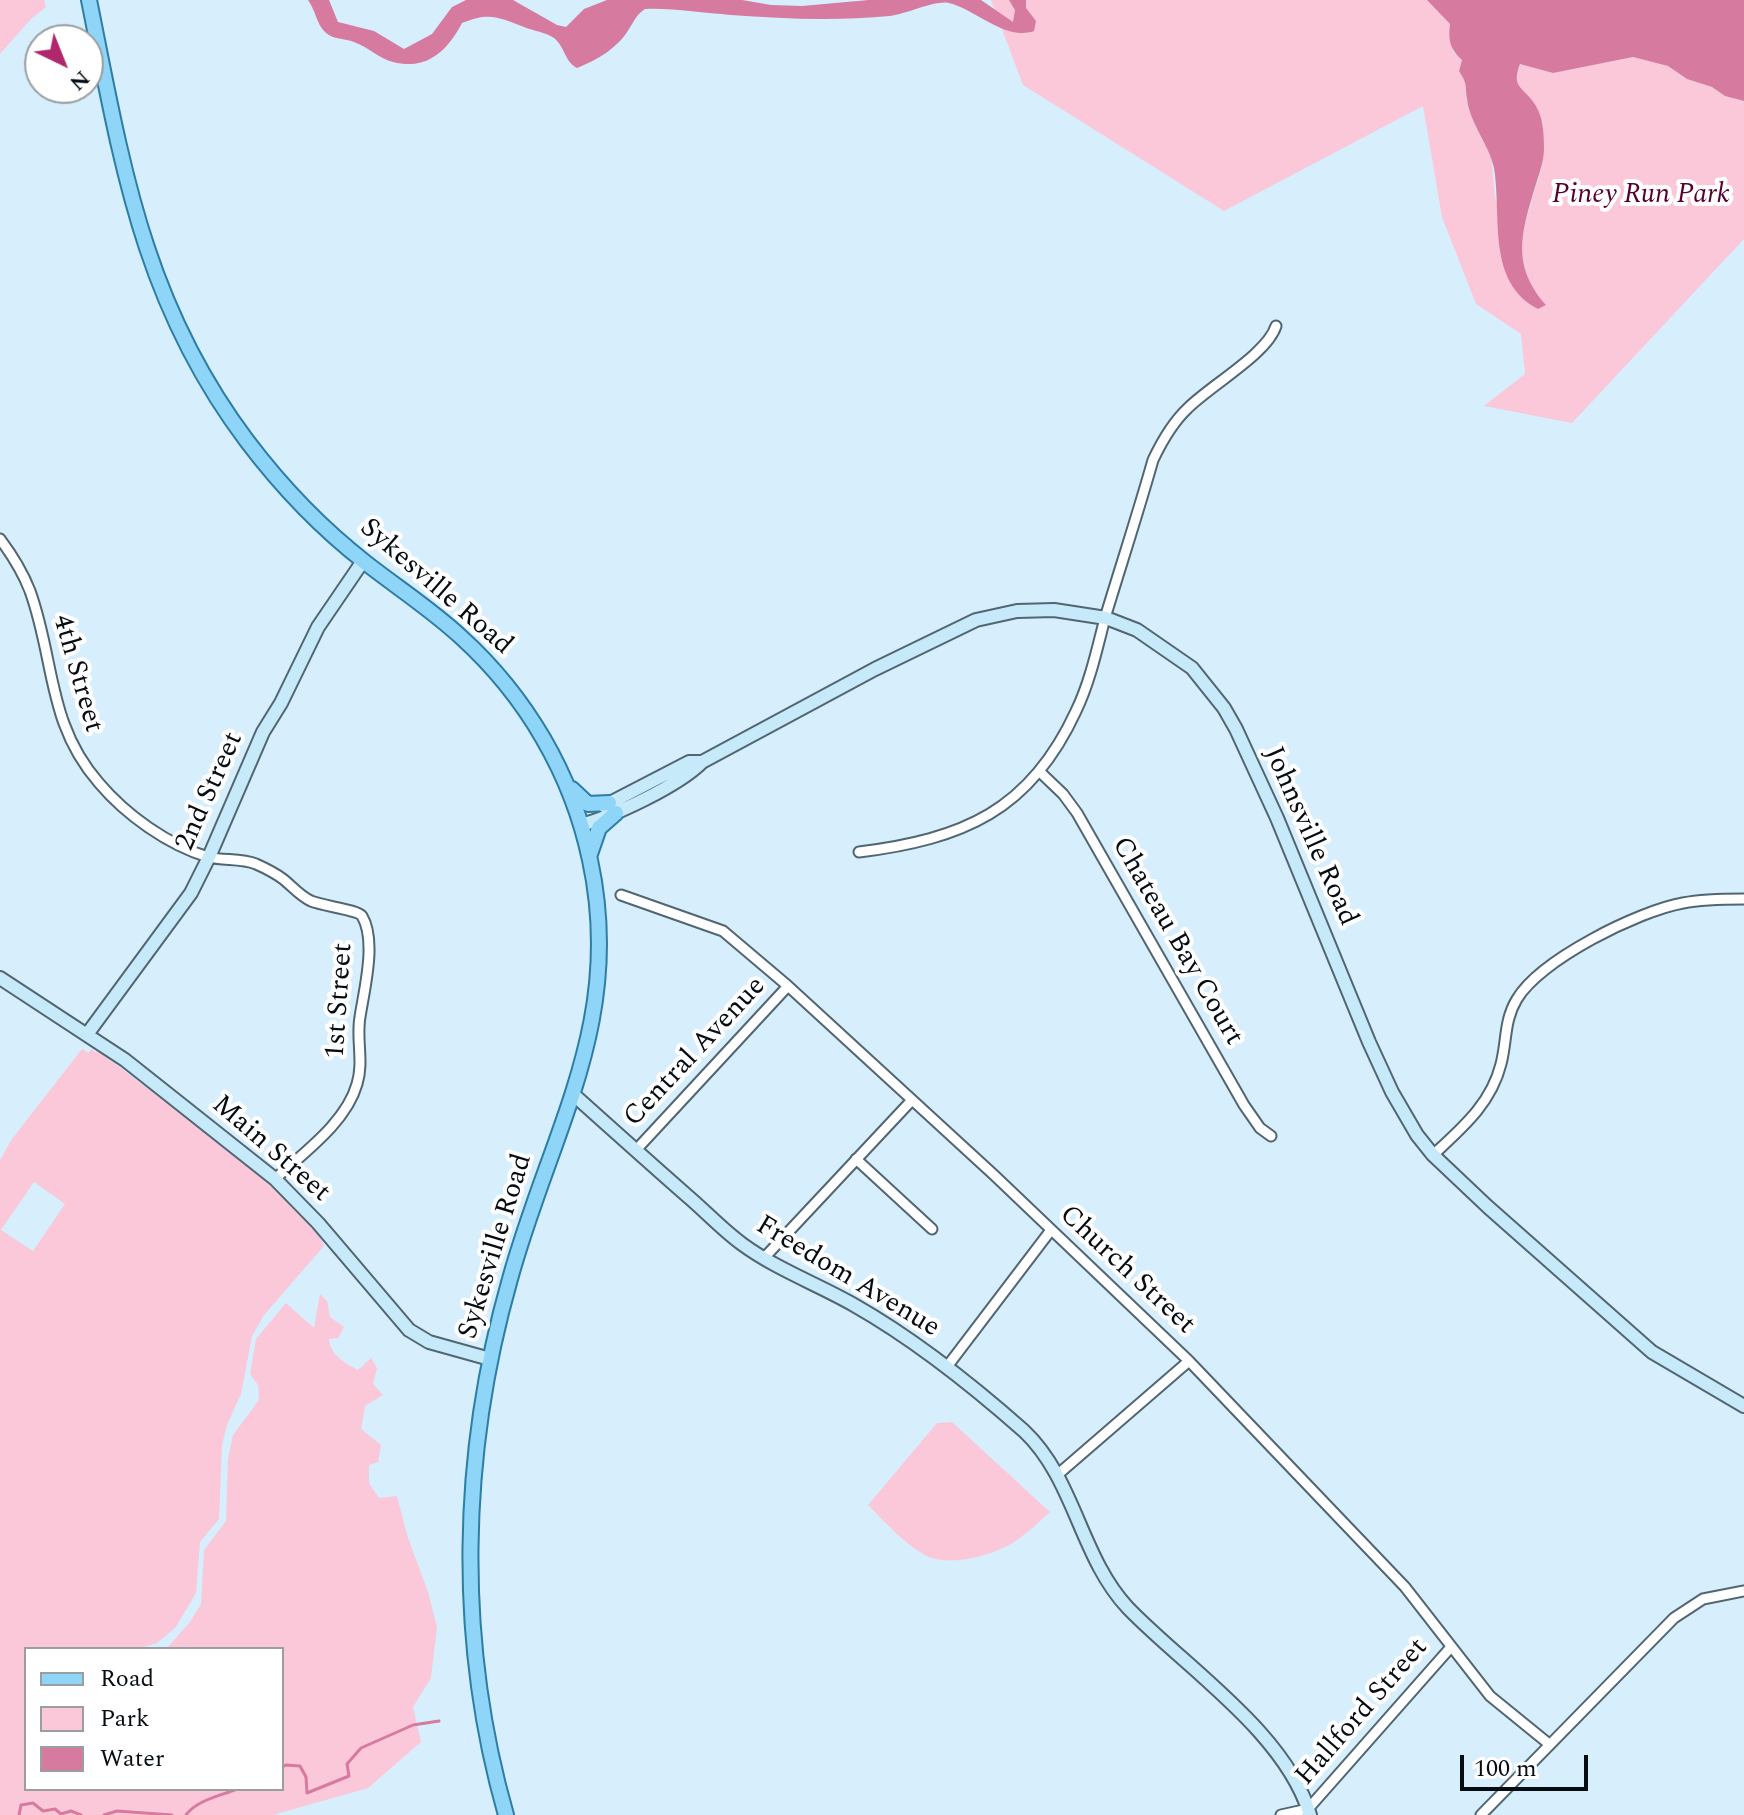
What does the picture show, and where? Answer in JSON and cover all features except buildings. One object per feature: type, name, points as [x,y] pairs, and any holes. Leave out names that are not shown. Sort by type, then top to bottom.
[{"type":"main road","name":"Sykesville Road","points":[[89,0],[133,205],[173,318],[204,378],[247,441],[305,508],[363,561],[431,612],[485,660],[511,690],[528,714],[565,782],[589,858],[595,891],[599,964],[591,1029],[574,1095],[511,1274],[490,1359],[472,1489],[470,1602],[483,1715],[506,1815]]},
{"type":"main road","points":[[565,782],[588,804],[612,808],[599,828],[589,858]]},
{"type":"street","points":[[859,852],[933,840],[967,828],[996,810],[1040,772],[1077,710],[1153,460],[1163,439],[1189,407],[1267,342],[1276,326]]},
{"type":"street","name":"4th Street","points":[[0,539],[30,591],[57,707],[78,755],[99,783],[128,812],[163,835],[209,857]]},
{"type":"street","name":"2nd Street","points":[[88,1033],[191,893],[248,764],[318,627],[363,561]]},
{"type":"street","name":"Johnsville Road","points":[[581,825],[685,776],[702,762],[875,669],[976,620],[1031,610],[1082,613],[1137,630],[1192,668],[1224,708],[1277,818],[1392,1092],[1407,1121],[1433,1155],[1652,1352],[1744,1406]]},
{"type":"street","name":"Chateau Bay Court","points":[[1040,772],[1077,813],[1244,1105],[1271,1136]]},
{"type":"street","name":"1st Street","points":[[209,857],[253,863],[281,878],[307,900],[330,908],[356,911],[361,915],[369,936],[367,976],[358,1026],[361,1043],[358,1083],[337,1118],[275,1179]]},
{"type":"street","name":"Church Street","points":[[621,895],[723,931],[788,986],[1189,1361],[1405,1587],[1490,1696],[1549,1744]]},
{"type":"street","points":[[1433,1155],[1473,1117],[1492,1091],[1502,1061],[1503,1039],[1512,1007],[1527,984],[1546,966],[1626,922],[1659,909],[1708,899],[1744,899]]},
{"type":"street","name":"Main Street","points":[[0,978],[88,1033],[275,1179],[318,1223],[409,1330],[429,1342],[490,1359]]},
{"type":"street","name":"Central Avenue","points":[[636,1150],[788,986]]},
{"type":"street","name":"Freedom Avenue","points":[[574,1095],[741,1244],[854,1305],[946,1368],[1025,1433],[1056,1476],[1092,1555],[1112,1589],[1147,1627],[1264,1737],[1285,1763],[1309,1812]]},
{"type":"street","points":[[764,1258],[912,1100]]},
{"type":"street","points":[[856,1159],[932,1229]]},
{"type":"street","points":[[946,1368],[1051,1230]]},
{"type":"street","points":[[1056,1476],[1189,1361]]},
{"type":"street","points":[[1481,1815],[1674,1618],[1703,1599],[1744,1591]]},
{"type":"street","name":"Hallford Street","points":[[1309,1812],[1451,1647]]},
{"type":"street","points":[[1281,1815],[1309,1812]]},
{"type":"green space","points":[[0,0],[44,0],[46,7],[24,24],[0,54]]},
{"type":"green space","name":"Piney Run Park","points":[[991,0],[1427,0],[1450,24],[1453,52],[1462,60],[1459,71],[1468,84],[1466,99],[1476,127],[1491,153],[1495,198],[1528,282],[1521,237],[1544,149],[1543,125],[1535,105],[1518,85],[1515,76],[1521,64],[1553,73],[1633,57],[1668,66],[1687,79],[1744,101],[1744,239],[1572,423],[1484,406],[1525,374],[1521,334],[1476,304],[1442,217],[1423,106],[1224,211],[1023,85]],"holes":[[[1529,285],[1545,305],[1538,309]]]},
{"type":"green space","points":[[82,1049],[88,1053],[92,1049],[261,1177],[315,1230],[324,1246],[264,1315],[252,1336],[241,1394],[222,1445],[219,1519],[200,1542],[196,1593],[176,1627],[157,1643],[144,1647],[24,1647],[24,1791],[284,1791],[284,1647],[168,1647],[201,1604],[204,1550],[226,1521],[228,1459],[233,1435],[259,1400],[258,1385],[250,1374],[256,1339],[286,1303],[314,1328],[320,1294],[327,1301],[330,1317],[344,1327],[338,1338],[329,1339],[335,1354],[358,1370],[371,1358],[377,1368],[373,1384],[383,1395],[365,1406],[361,1429],[381,1445],[378,1462],[369,1465],[369,1483],[379,1498],[397,1496],[437,1627],[431,1678],[413,1707],[421,1742],[368,1788],[273,1815],[0,1815],[0,1160],[12,1139]],"holes":[[[34,1182],[65,1204],[33,1251],[1,1230]]]},
{"type":"green space","points":[[952,1422],[1050,1512],[1008,1546],[971,1558],[945,1560],[916,1549],[868,1505],[937,1423]]},
{"type":"water","points":[[308,0],[329,0],[338,22],[374,31],[404,49],[432,34],[452,7],[466,0],[513,0],[566,27],[584,9],[607,0],[742,0],[802,6],[869,0],[981,0],[1013,22],[1015,10],[1009,0],[1026,0],[1026,8],[1036,21],[1034,31],[1012,32],[949,3],[890,16],[851,19],[770,18],[645,9],[613,48],[577,68],[551,36],[500,18],[487,17],[462,23],[450,42],[435,56],[416,64],[405,64],[388,60],[359,44],[328,35]]},
{"type":"water","points":[[1427,0],[1744,0],[1744,101],[1687,79],[1668,66],[1633,57],[1553,73],[1520,64],[1518,83],[1538,111],[1544,137],[1543,162],[1522,247],[1527,275],[1546,305],[1538,309],[1522,297],[1510,282],[1503,265],[1492,159],[1469,108],[1465,82],[1459,71],[1462,60],[1451,44],[1450,24]]},
{"type":"waterway","points":[[284,1766],[300,1766],[306,1777],[307,1793],[349,1776],[347,1764],[361,1748],[413,1725],[439,1721]]},
{"type":"waterway","points":[[186,1815],[202,1802],[232,1791]]},
{"type":"waterway","points":[[19,1815],[21,1805],[33,1803],[43,1811],[55,1809],[61,1814],[71,1811],[81,1815]]},
{"type":"waterway","points":[[104,1815],[117,1811],[172,1815]]}]
